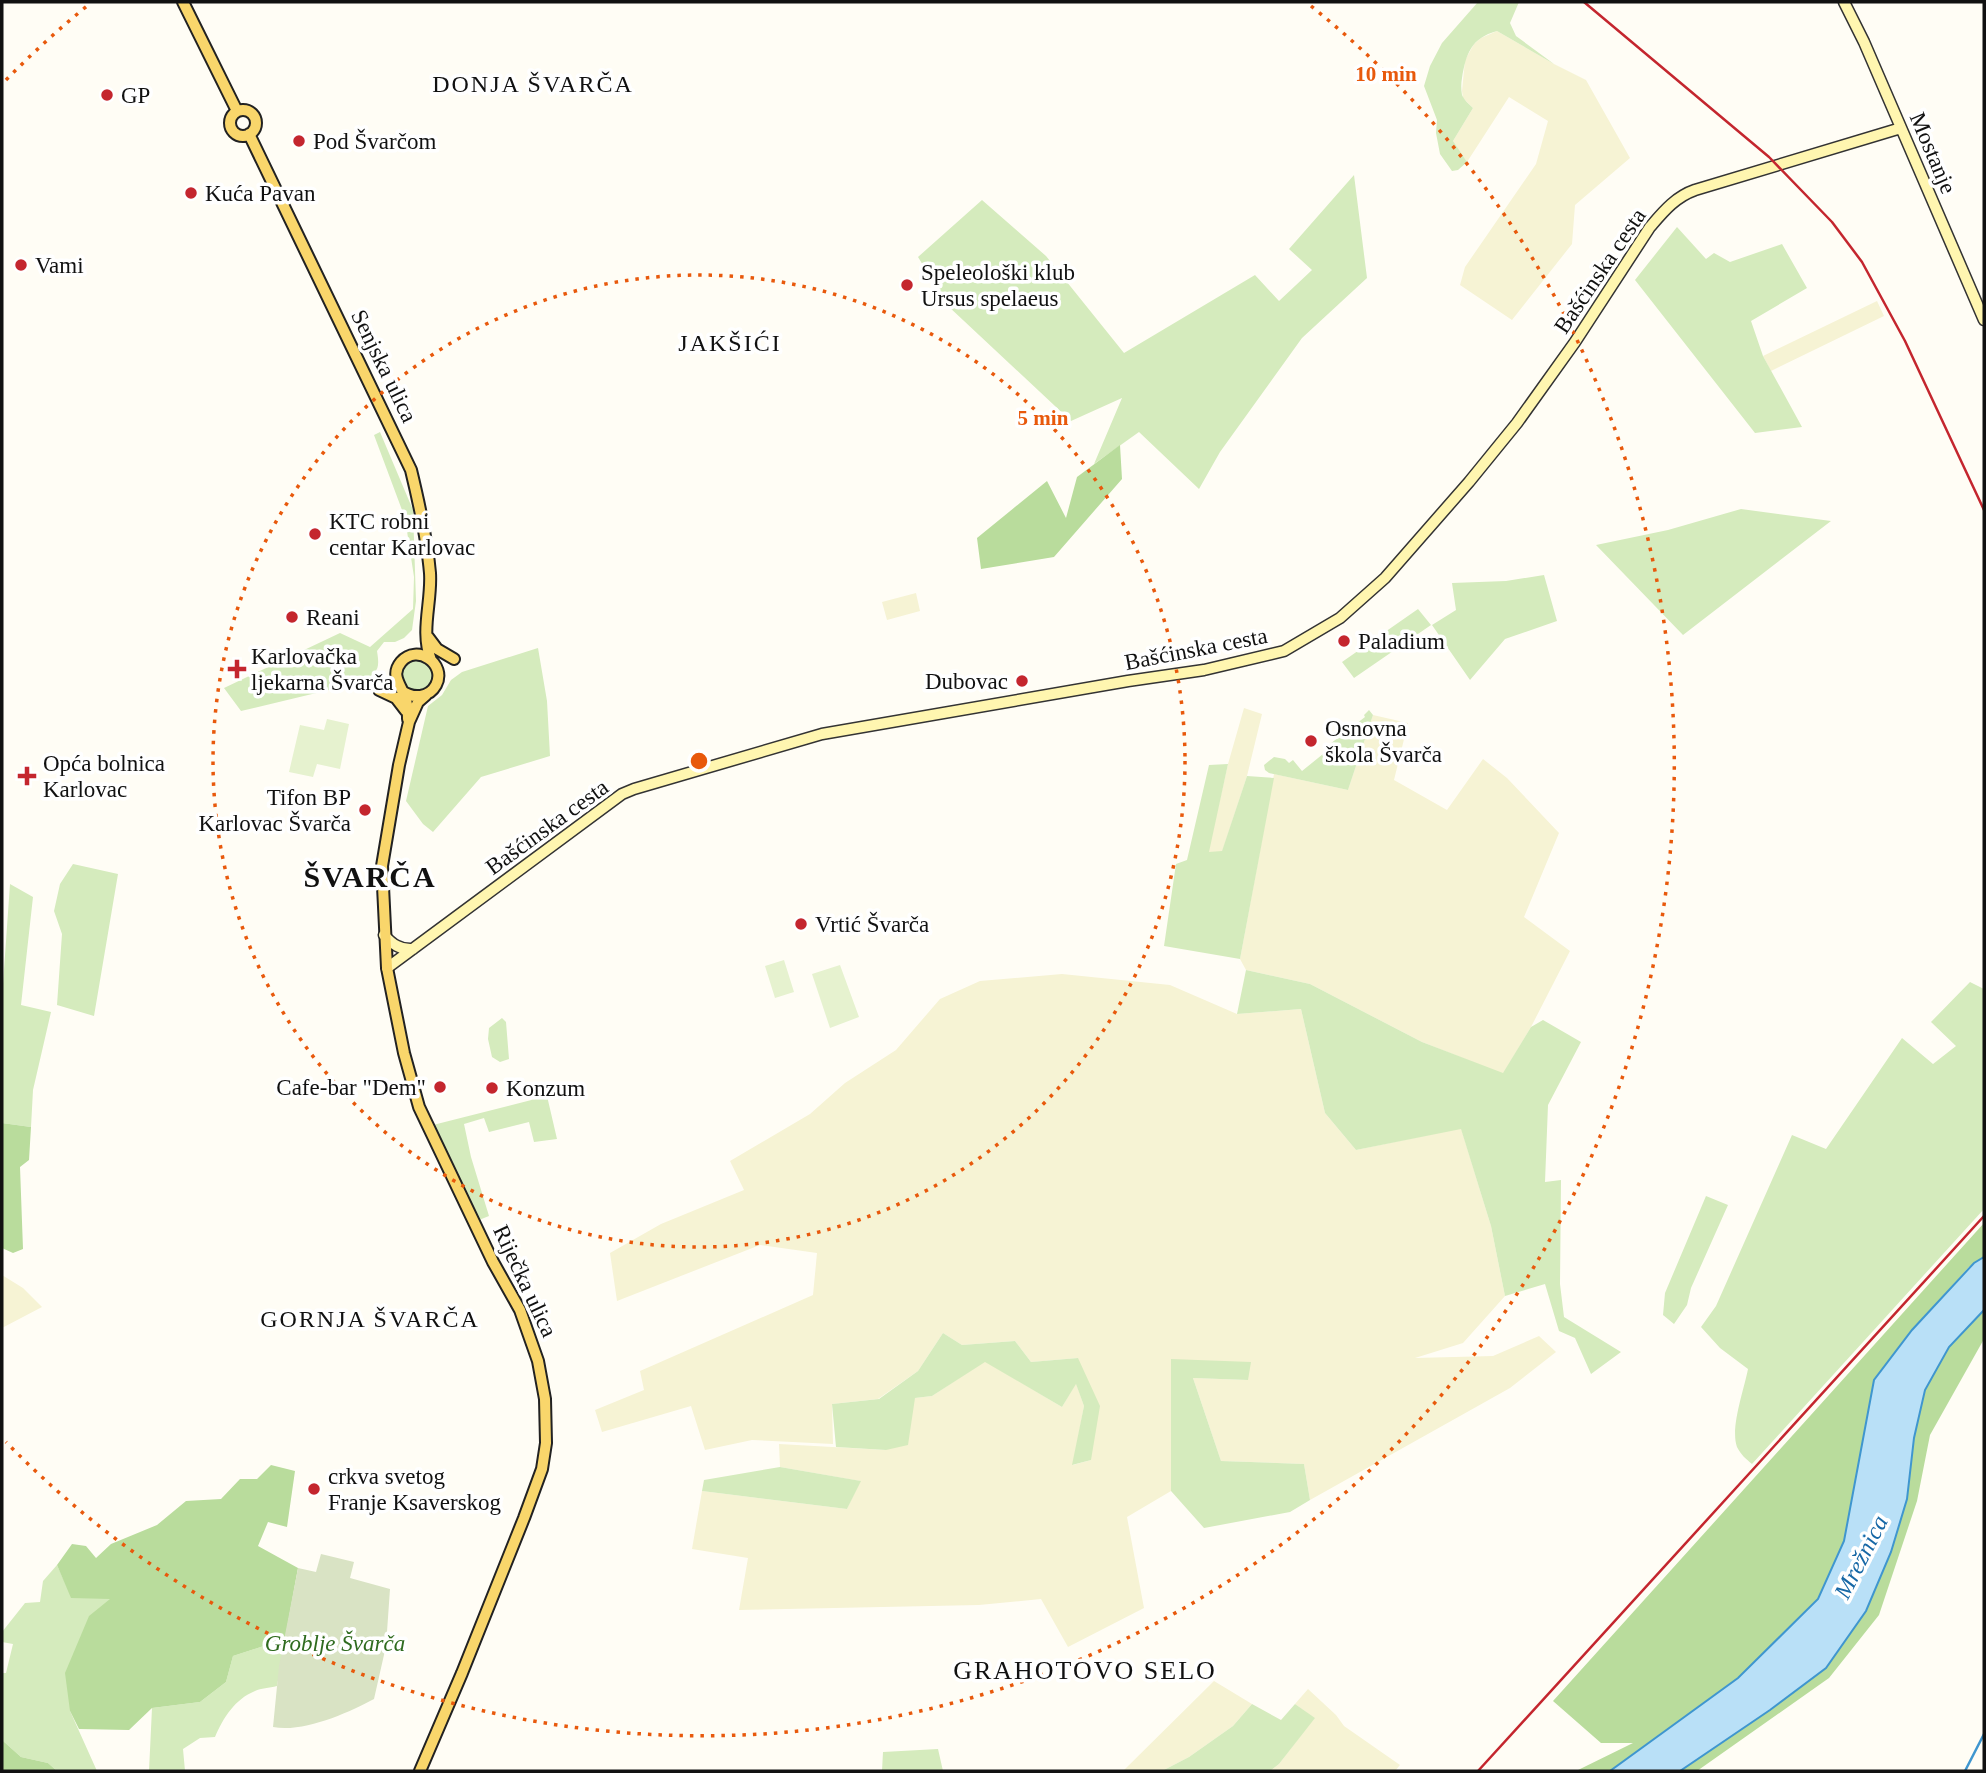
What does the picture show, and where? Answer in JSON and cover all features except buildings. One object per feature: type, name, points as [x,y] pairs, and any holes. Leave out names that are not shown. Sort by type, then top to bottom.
[{"type":"main road","points":[[183,2],[237,111]]},
{"type":"main road","points":[[245,110],[254,116],[256,124],[248,134],[241,136],[231,129],[229,121],[237,111],[245,110]]},
{"type":"main road","name":"Senjska ulica","points":[[248,134],[411,470],[421,511],[430,573],[426,631],[431,660]]},
{"type":"main road","points":[[426,631],[437,649],[454,659]]},
{"type":"main road","name":"Senjska ulica","points":[[406,658],[426,631]]},
{"type":"main road","points":[[387,968],[382,866],[399,765],[408,718],[438,679],[438,672],[431,660],[418,654],[401,662],[396,674],[408,718]]},
{"type":"main road","points":[[379,690],[396,698],[408,718]]},
{"type":"main road","points":[[402,691],[412,696],[426,695]]},
{"type":"main road","name":"Riječka ulica","points":[[387,968],[404,1053],[419,1107],[493,1262],[520,1310],[538,1361],[545,1399],[545,1443],[537,1484],[420,1771]]},
{"type":"street","name":"Mostanje","points":[[1844,2],[1864,42],[1984,320]]},
{"type":"street","name":"Bašćinska cesta","points":[[387,968],[622,794],[634,789],[822,734],[1204,670],[1284,651],[1340,618],[1385,578],[1469,482],[1517,423],[1575,342],[1650,228],[1677,199],[1695,190],[1901,128]]},
{"type":"street","points":[[384,935],[397,947],[414,948]]},
{"type":"shaded area","points":[[1497,31],[1586,80],[1630,158],[1575,205],[1572,244],[1512,320],[1460,285],[1465,267],[1536,164],[1548,121],[1509,97],[1467,162],[1457,149],[1453,141],[1473,108],[1463,98],[1465,60],[1474,44]]},
{"type":"shaded area","points":[[1877,301],[1884,316],[1771,371],[1763,356]]},
{"type":"shaded area","points":[[916,593],[920,611],[887,620],[882,602]]},
{"type":"shaded area","points":[[1244,708],[1262,714],[1247,776],[1222,852],[1208,852],[1228,764]]},
{"type":"shaded area","points":[[1373,715],[1408,723],[1394,780],[1447,810],[1483,759],[1507,778],[1559,833],[1524,917],[1570,951],[1531,1027],[1503,1074],[1422,1042],[1310,984],[1246,970],[1240,959],[1274,774],[1348,790]]},
{"type":"shaded area","points":[[1062,974],[1170,985],[1237,1014],[1301,1009],[1325,1113],[1356,1150],[1461,1128],[1491,1226],[1505,1296],[1463,1343],[1415,1358],[1493,1356],[1539,1336],[1556,1352],[1510,1388],[1310,1500],[1304,1464],[1221,1461],[1193,1378],[1248,1380],[1171,1359],[1171,1491],[1127,1517],[1144,1608],[1068,1647],[1041,1599],[979,1605],[739,1610],[748,1558],[692,1549],[702,1491],[847,1509],[860,1481],[780,1467],[779,1444],[886,1450],[915,1398],[932,1396],[985,1361],[1062,1407],[1076,1383],[1084,1406],[1073,1465],[1091,1460],[1078,1358],[1031,1362],[1015,1341],[962,1345],[943,1333],[918,1371],[878,1399],[832,1404],[833,1444],[752,1440],[705,1450],[691,1406],[602,1432],[595,1410],[644,1390],[640,1371],[813,1295],[817,1253],[760,1245],[617,1301],[610,1253],[661,1224],[744,1190],[730,1161],[810,1114],[845,1083],[896,1050],[940,999],[980,981]]},
{"type":"shaded area","points":[[2,1275],[23,1288],[42,1307],[2,1328]]},
{"type":"shaded area","points":[[1214,1681],[1252,1704],[1233,1726],[1189,1757],[1162,1771],[1123,1771]]},
{"type":"shaded area","points":[[1308,1689],[1344,1726],[1400,1765],[1395,1771],[1270,1771],[1279,1764],[1314,1718],[1295,1704]]},
{"type":"green space","points":[[1478,2],[1519,2],[1510,23],[1516,36],[1554,64],[1497,31],[1481,38],[1471,48],[1461,84],[1463,97],[1473,108],[1453,141],[1467,162],[1458,170],[1452,171],[1440,154],[1436,133],[1437,120],[1424,86],[1430,66],[1442,43]]},
{"type":"green space","points":[[1354,175],[1367,278],[1302,338],[1220,452],[1199,489],[1139,432],[1094,464],[1122,398],[1071,421],[948,306],[918,257],[982,200],[1046,256],[1124,353],[1255,275],[1279,301],[1312,270],[1289,249]]},
{"type":"green space","points":[[1677,227],[1706,259],[1714,253],[1730,262],[1782,244],[1807,288],[1751,321],[1763,356],[1802,427],[1755,433],[1635,280]]},
{"type":"green space","points":[[380,432],[413,510],[416,601],[412,630],[395,642],[384,642],[377,651],[377,670],[362,682],[241,711],[224,688],[340,633],[370,647],[413,609],[414,577],[405,518],[374,435]]},
{"type":"green space","points":[[1120,445],[1122,479],[1054,557],[981,569],[977,538],[1047,481],[1066,518],[1077,477]]},
{"type":"green space","points":[[1741,509],[1831,521],[1683,635],[1596,545],[1668,530]]},
{"type":"green space","points":[[1544,575],[1557,621],[1505,639],[1470,680],[1432,625],[1456,610],[1452,583],[1506,581]]},
{"type":"green space","points":[[1418,609],[1431,625],[1354,678],[1342,662]]},
{"type":"green space","points":[[538,648],[547,701],[550,756],[481,777],[433,832],[423,824],[406,801],[428,706],[442,695],[451,680],[462,672]]},
{"type":"green space","points":[[417,659],[428,664],[433,675],[428,686],[417,691],[406,686],[401,675],[406,664]]},
{"type":"green space","points":[[1369,710],[1373,715],[1348,790],[1265,770],[1264,765],[1274,757],[1285,759],[1289,763],[1293,760],[1302,771],[1328,750],[1326,747],[1365,717]]},
{"type":"green space","points":[[327,719],[349,724],[340,769],[317,764],[313,777],[289,772],[300,725],[324,730]]},
{"type":"green space","points":[[1228,764],[1209,852],[1222,851],[1247,776],[1274,778],[1240,959],[1164,946],[1176,864],[1187,860],[1209,765]]},
{"type":"green space","points":[[73,864],[118,874],[94,1016],[57,1005],[62,934],[54,911],[60,884]]},
{"type":"green space","points":[[10,884],[33,897],[21,1005],[51,1012],[33,1090],[31,1127],[2,1123],[2,998]]},
{"type":"green space","points":[[784,960],[794,992],[775,998],[765,966]]},
{"type":"green space","points":[[840,965],[859,1017],[830,1028],[812,974]]},
{"type":"green space","points":[[1246,970],[1310,984],[1422,1042],[1503,1073],[1531,1027],[1543,1020],[1581,1042],[1548,1105],[1545,1182],[1561,1180],[1560,1284],[1564,1317],[1621,1352],[1591,1374],[1575,1338],[1559,1331],[1545,1284],[1505,1296],[1491,1226],[1461,1129],[1356,1150],[1325,1113],[1301,1009],[1237,1014]]},
{"type":"green space","points":[[1970,982],[1984,989],[1984,1209],[1752,1464],[1740,1452],[1735,1439],[1736,1420],[1748,1369],[1720,1348],[1701,1327],[1716,1306],[1792,1135],[1826,1149],[1902,1038],[1933,1064],[1956,1046],[1931,1022]]},
{"type":"green space","points":[[502,1018],[506,1022],[509,1059],[500,1062],[492,1057],[488,1039],[489,1028]]},
{"type":"green space","points":[[547,1096],[557,1139],[534,1142],[529,1122],[489,1132],[484,1118],[464,1124],[489,1216],[474,1222],[429,1126]]},
{"type":"green space","points":[[2,1123],[31,1127],[29,1160],[20,1167],[23,1249],[13,1253],[2,1248]]},
{"type":"green space","points":[[1706,1196],[1728,1205],[1691,1288],[1687,1305],[1674,1324],[1663,1315],[1665,1293]]},
{"type":"green space","points":[[1984,1223],[1984,1257],[1969,1267],[1912,1330],[1874,1380],[1844,1541],[1818,1599],[1738,1678],[1610,1771],[1576,1771],[1633,1743],[1601,1743],[1553,1701]]},
{"type":"green space","points":[[1984,1310],[1984,1339],[1930,1435],[1917,1501],[1879,1615],[1829,1678],[1697,1771],[1680,1771],[1826,1668],[1866,1611],[1891,1552],[1907,1499],[1914,1438],[1925,1390],[1949,1347]]},
{"type":"green space","points":[[943,1333],[962,1345],[1015,1341],[1031,1362],[1078,1358],[1100,1406],[1091,1460],[1072,1465],[1084,1406],[1076,1384],[1062,1407],[985,1362],[932,1396],[915,1398],[908,1445],[886,1450],[836,1447],[832,1404],[879,1399],[918,1371]]},
{"type":"green space","points":[[1171,1359],[1251,1362],[1248,1380],[1193,1378],[1221,1461],[1304,1464],[1310,1500],[1290,1512],[1204,1528],[1171,1491]]},
{"type":"green space","points":[[271,1465],[295,1471],[287,1527],[268,1522],[258,1546],[298,1568],[285,1639],[233,1656],[226,1682],[200,1702],[152,1708],[129,1730],[79,1729],[70,1711],[65,1673],[89,1616],[110,1599],[71,1598],[57,1565],[72,1544],[86,1546],[96,1558],[111,1544],[157,1525],[186,1501],[221,1499],[240,1479],[257,1479]]},
{"type":"green space","points":[[780,1467],[861,1481],[847,1509],[702,1491],[704,1480]]},
{"type":"green space","name":"Groblje Švarča","points":[[321,1554],[354,1562],[350,1578],[390,1589],[386,1646],[374,1699],[339,1716],[311,1724],[273,1727],[279,1666],[298,1568],[316,1572]]},
{"type":"green space","points":[[57,1565],[72,1598],[111,1598],[70,1711],[97,1771],[57,1771],[48,1763],[21,1757],[2,1740],[2,1673],[6,1673],[13,1644],[2,1642],[2,1632],[25,1603],[40,1602],[43,1581]]},
{"type":"green space","points":[[285,1639],[277,1686],[248,1694],[230,1710],[215,1737],[200,1738],[183,1749],[185,1771],[149,1771],[152,1708],[200,1702],[226,1682],[233,1656]]},
{"type":"green space","points":[[1252,1704],[1281,1720],[1295,1704],[1315,1718],[1279,1764],[1270,1771],[1162,1771],[1189,1757],[1233,1726]]},
{"type":"green space","points":[[2,1740],[21,1757],[48,1763],[57,1771],[2,1771]]},
{"type":"green space","points":[[938,1749],[943,1771],[882,1771],[883,1752]]},
{"type":"water","name":"Mrežnica","points":[[1984,1257],[1984,1310],[1949,1347],[1925,1390],[1914,1438],[1907,1499],[1891,1552],[1866,1611],[1826,1668],[1680,1771],[1610,1771],[1738,1678],[1818,1599],[1844,1541],[1874,1380],[1912,1330],[1974,1263]]},
{"type":"waterway","points":[[1965,1771],[1984,1734]]},
{"type":"railway","points":[[1584,2],[1769,157],[1832,222],[1862,262],[1905,341],[1984,510]]},
{"type":"railway","points":[[1478,1771],[1984,1216]]},
{"type":"place","name":"GP","points":[[107,95]]},
{"type":"place","name":"Pod Švarčom","points":[[299,141]]},
{"type":"place","name":"Kuća Pavan","points":[[191,193]]},
{"type":"place","name":"Vami","points":[[21,265]]},
{"type":"place","name":"Speleološki klub Ursus spelaeus","points":[[907,285]]},
{"type":"place","name":"KTC robni centar Karlovac","points":[[315,534]]},
{"type":"place","name":"Reani","points":[[292,617]]},
{"type":"place","name":"Paladium","points":[[1344,641]]},
{"type":"place","name":"Karlovačka ljekarna Švarča","points":[[237,669]]},
{"type":"place","name":"Dubovac","points":[[1022,681]]},
{"type":"place","name":"Osnovna škola Švarča","points":[[1311,741]]},
{"type":"place","name":"Opća bolnica Karlovac","points":[[27,776]]},
{"type":"place","name":"Tifon BP Karlovac Švarča","points":[[365,810]]},
{"type":"place","name":"Vrtić Švarča","points":[[801,924]]},
{"type":"place","name":"Cafe-bar \"Dem\"","points":[[440,1087]]},
{"type":"place","name":"Konzum","points":[[492,1088]]},
{"type":"place","name":"crkva svetog Franje Ksaverskog","points":[[314,1489]]},
{"type":"district","name":"DONJA ŠVARČA","points":[[533,84]]},
{"type":"district","name":"JAKŠIĆI","points":[[730,343]]},
{"type":"district","name":"ŠVARČA","points":[[370,876]]},
{"type":"district","name":"GORNJA ŠVARČA","points":[[370,1319]]},
{"type":"district","name":"GRAHOTOVO SELO","points":[[1085,1670]]}]
